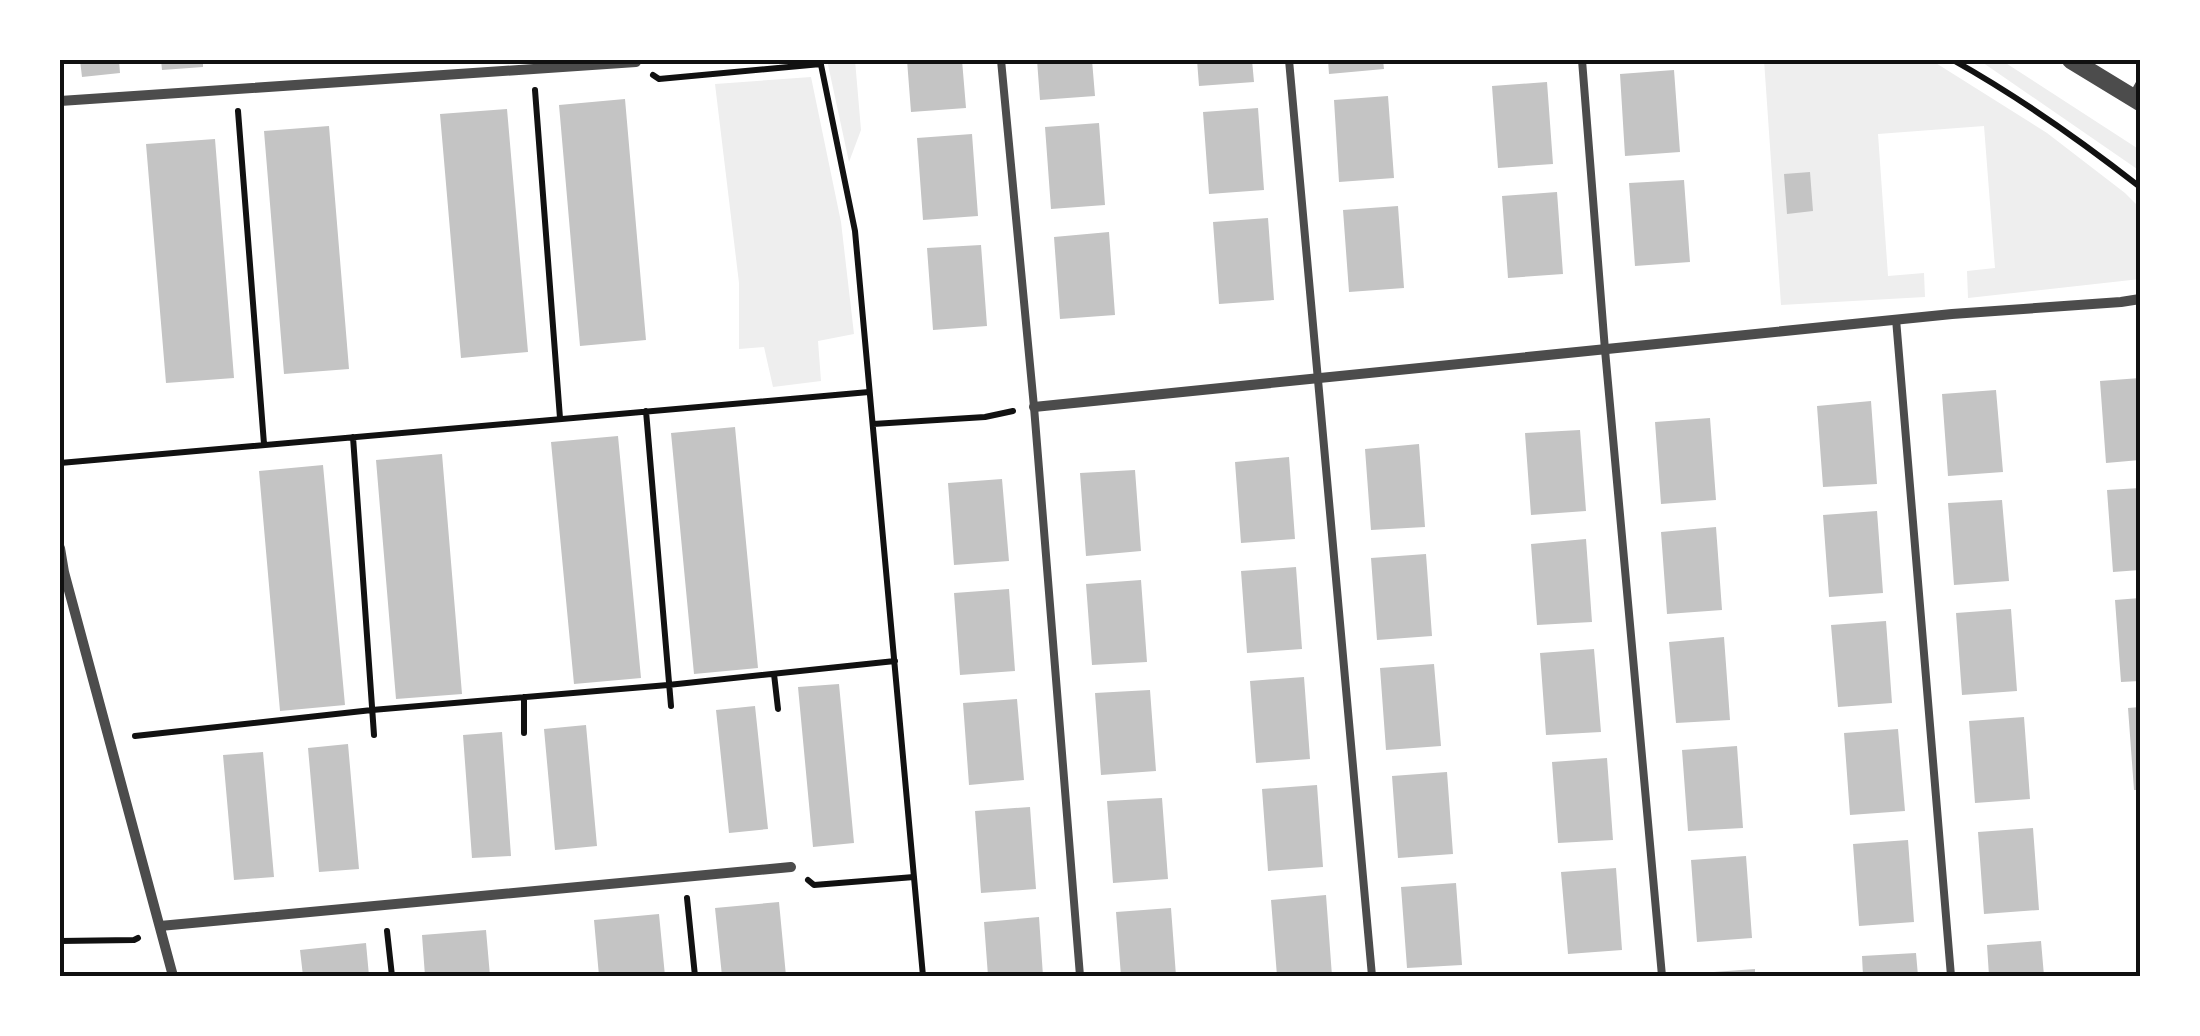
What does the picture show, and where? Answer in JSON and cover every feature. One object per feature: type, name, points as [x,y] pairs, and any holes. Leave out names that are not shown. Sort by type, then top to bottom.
[{"type":"street","points":[[2071,60],[2137,94]]},
{"type":"street","points":[[60,101],[636,62]]},
{"type":"street","points":[[1034,407],[1896,319],[2140,298]]},
{"type":"street","points":[[60,548],[174,976]]},
{"type":"street","points":[[160,926],[791,867]]},
{"type":"lane","points":[[1001,60],[1034,407],[1080,976]]},
{"type":"lane","points":[[1289,60],[1372,976]]},
{"type":"lane","points":[[1582,60],[1662,976]]},
{"type":"lane","points":[[1896,319],[1951,976]]},
{"type":"path","points":[[1953,60],[2056,124],[2140,187]]},
{"type":"path","points":[[636,62],[659,79],[820,62],[855,231],[923,976]]},
{"type":"path","points":[[534,70],[560,418]]},
{"type":"path","points":[[236,90],[264,444]]},
{"type":"path","points":[[60,463],[869,392]]},
{"type":"path","points":[[873,424],[984,417],[1034,407]]},
{"type":"path","points":[[646,410],[670,706]]},
{"type":"path","points":[[353,438],[374,735]]},
{"type":"path","points":[[109,739],[896,661]]},
{"type":"path","points":[[774,674],[778,709]]},
{"type":"path","points":[[524,697],[524,733]]},
{"type":"path","points":[[791,867],[814,885],[914,877]]},
{"type":"path","points":[[685,877],[695,976]]},
{"type":"path","points":[[384,904],[392,976]]},
{"type":"path","points":[[60,940],[134,940],[160,926]]},
{"type":"shaded area","points":[[827,60],[855,60],[861,130],[849,162]]},
{"type":"shaded area","points":[[1764,60],[1931,60],[2047,133],[2140,208],[2140,279],[1968,298],[1967,271],[1995,268],[1984,126],[1878,134],[1888,276],[1924,273],[1925,297],[1781,305]]},
{"type":"shaded area","points":[[1979,60],[2001,60],[2140,150],[2140,171]]},
{"type":"shaded area","points":[[811,77],[841,222],[854,334],[818,341],[821,381],[773,387],[764,347],[739,349],[739,283],[715,84]]},
{"type":"building","points":[[80,60],[119,60],[120,73],[82,77]]},
{"type":"building","points":[[161,60],[203,60],[203,67],[162,70]]},
{"type":"building","points":[[907,60],[962,60],[966,108],[911,112]]},
{"type":"building","points":[[1037,60],[1092,60],[1095,96],[1040,100]]},
{"type":"building","points":[[1197,60],[1252,60],[1254,82],[1199,86]]},
{"type":"building","points":[[1328,60],[1383,60],[1384,69],[1329,74]]},
{"type":"building","points":[[1674,70],[1680,152],[1625,156],[1620,74]]},
{"type":"building","points":[[1547,82],[1553,164],[1498,168],[1492,86]]},
{"type":"building","points":[[1388,96],[1394,178],[1339,182],[1334,100]]},
{"type":"building","points":[[625,99],[646,340],[580,346],[559,105]]},
{"type":"building","points":[[1258,108],[1264,190],[1209,194],[1203,112]]},
{"type":"building","points":[[507,109],[528,352],[461,358],[440,114]]},
{"type":"building","points":[[1099,123],[1105,205],[1051,209],[1045,127]]},
{"type":"building","points":[[329,126],[349,369],[284,374],[264,131]]},
{"type":"building","points":[[972,134],[978,216],[923,220],[917,138]]},
{"type":"building","points":[[215,139],[234,378],[166,383],[146,144]]},
{"type":"building","points":[[1810,172],[1813,211],[1787,214],[1784,174]]},
{"type":"building","points":[[1684,180],[1690,262],[1635,266],[1629,183]]},
{"type":"building","points":[[1557,192],[1563,274],[1508,278],[1502,196]]},
{"type":"building","points":[[1398,206],[1404,288],[1349,292],[1343,210]]},
{"type":"building","points":[[1268,218],[1274,300],[1219,304],[1213,222]]},
{"type":"building","points":[[1109,232],[1115,315],[1060,319],[1054,237]]},
{"type":"building","points":[[981,245],[987,326],[933,330],[927,248]]},
{"type":"building","points":[[2140,378],[2140,460],[2106,463],[2100,381]]},
{"type":"building","points":[[1996,390],[2003,472],[1948,476],[1942,394]]},
{"type":"building","points":[[1871,401],[1877,484],[1823,487],[1817,406]]},
{"type":"building","points":[[1710,418],[1716,500],[1661,504],[1655,422]]},
{"type":"building","points":[[735,427],[758,668],[694,674],[671,433]]},
{"type":"building","points":[[1580,430],[1586,511],[1531,515],[1525,433]]},
{"type":"building","points":[[618,436],[641,678],[574,684],[551,442]]},
{"type":"building","points":[[1419,444],[1425,527],[1371,530],[1365,449]]},
{"type":"building","points":[[442,454],[462,694],[396,699],[376,460]]},
{"type":"building","points":[[1289,457],[1295,539],[1241,543],[1235,462]]},
{"type":"building","points":[[323,465],[345,705],[280,711],[259,471]]},
{"type":"building","points":[[1135,470],[1141,551],[1086,556],[1080,473]]},
{"type":"building","points":[[1002,479],[1009,561],[954,565],[948,483]]},
{"type":"building","points":[[2140,488],[2140,570],[2113,572],[2107,490]]},
{"type":"building","points":[[2002,500],[2009,581],[1954,585],[1948,503]]},
{"type":"building","points":[[1877,511],[1883,593],[1829,597],[1823,515]]},
{"type":"building","points":[[1716,527],[1722,610],[1667,614],[1661,532]]},
{"type":"building","points":[[1586,539],[1592,622],[1537,625],[1531,544]]},
{"type":"building","points":[[1426,554],[1432,636],[1377,640],[1371,558]]},
{"type":"building","points":[[1296,567],[1302,649],[1247,653],[1241,571]]},
{"type":"building","points":[[1141,580],[1147,662],[1092,665],[1086,584]]},
{"type":"building","points":[[1009,589],[1015,671],[960,675],[954,593]]},
{"type":"building","points":[[2140,598],[2140,681],[2121,682],[2115,600]]},
{"type":"building","points":[[2011,609],[2017,691],[1962,695],[1956,613]]},
{"type":"building","points":[[1886,621],[1892,703],[1838,707],[1831,625]]},
{"type":"building","points":[[1724,637],[1730,720],[1676,723],[1669,642]]},
{"type":"building","points":[[1594,649],[1601,732],[1546,735],[1540,653]]},
{"type":"building","points":[[1434,664],[1441,746],[1386,750],[1380,668]]},
{"type":"building","points":[[1304,677],[1310,759],[1256,763],[1250,681]]},
{"type":"building","points":[[839,684],[854,843],[813,847],[798,687]]},
{"type":"building","points":[[1150,690],[1156,771],[1101,775],[1095,693]]},
{"type":"building","points":[[1017,699],[1024,780],[969,785],[963,703]]},
{"type":"building","points":[[755,706],[768,829],[729,833],[716,710]]},
{"type":"building","points":[[2140,707],[2140,790],[2134,790],[2128,708]]},
{"type":"building","points":[[2024,717],[2030,799],[1975,803],[1969,721]]},
{"type":"building","points":[[586,725],[597,846],[555,850],[544,729]]},
{"type":"building","points":[[1898,729],[1905,811],[1850,815],[1844,733]]},
{"type":"building","points":[[502,732],[511,856],[472,858],[463,735]]},
{"type":"building","points":[[348,744],[359,869],[319,872],[308,748]]},
{"type":"building","points":[[1737,746],[1743,828],[1688,831],[1682,750]]},
{"type":"building","points":[[263,752],[274,877],[234,880],[223,755]]},
{"type":"building","points":[[1607,758],[1613,840],[1558,843],[1552,762]]},
{"type":"building","points":[[1447,772],[1453,854],[1398,858],[1392,776]]},
{"type":"building","points":[[1317,785],[1323,867],[1268,871],[1262,789]]},
{"type":"building","points":[[1162,798],[1168,879],[1113,883],[1107,801]]},
{"type":"building","points":[[1030,807],[1036,889],[981,893],[975,811]]},
{"type":"building","points":[[2033,828],[2039,910],[1984,914],[1978,832]]},
{"type":"building","points":[[1908,840],[1914,922],[1859,926],[1853,844]]},
{"type":"building","points":[[1746,856],[1752,938],[1697,942],[1691,860]]},
{"type":"building","points":[[1616,868],[1622,950],[1568,954],[1561,872]]},
{"type":"building","points":[[1456,883],[1462,965],[1407,968],[1401,887]]},
{"type":"building","points":[[1326,895],[1332,976],[1277,976],[1271,900]]},
{"type":"building","points":[[779,902],[786,976],[722,976],[715,908]]},
{"type":"building","points":[[1171,908],[1176,976],[1121,976],[1116,912]]},
{"type":"building","points":[[659,914],[665,976],[599,976],[594,920]]},
{"type":"building","points":[[1039,917],[1043,976],[988,976],[984,922]]},
{"type":"building","points":[[486,930],[490,976],[425,976],[422,935]]},
{"type":"building","points":[[2041,941],[2044,976],[1989,976],[1987,945]]},
{"type":"building","points":[[366,943],[369,976],[303,976],[300,950]]},
{"type":"building","points":[[1916,953],[1918,976],[1863,976],[1862,956]]},
{"type":"building","points":[[1755,969],[1755,976],[1700,976],[1700,973]]}]
